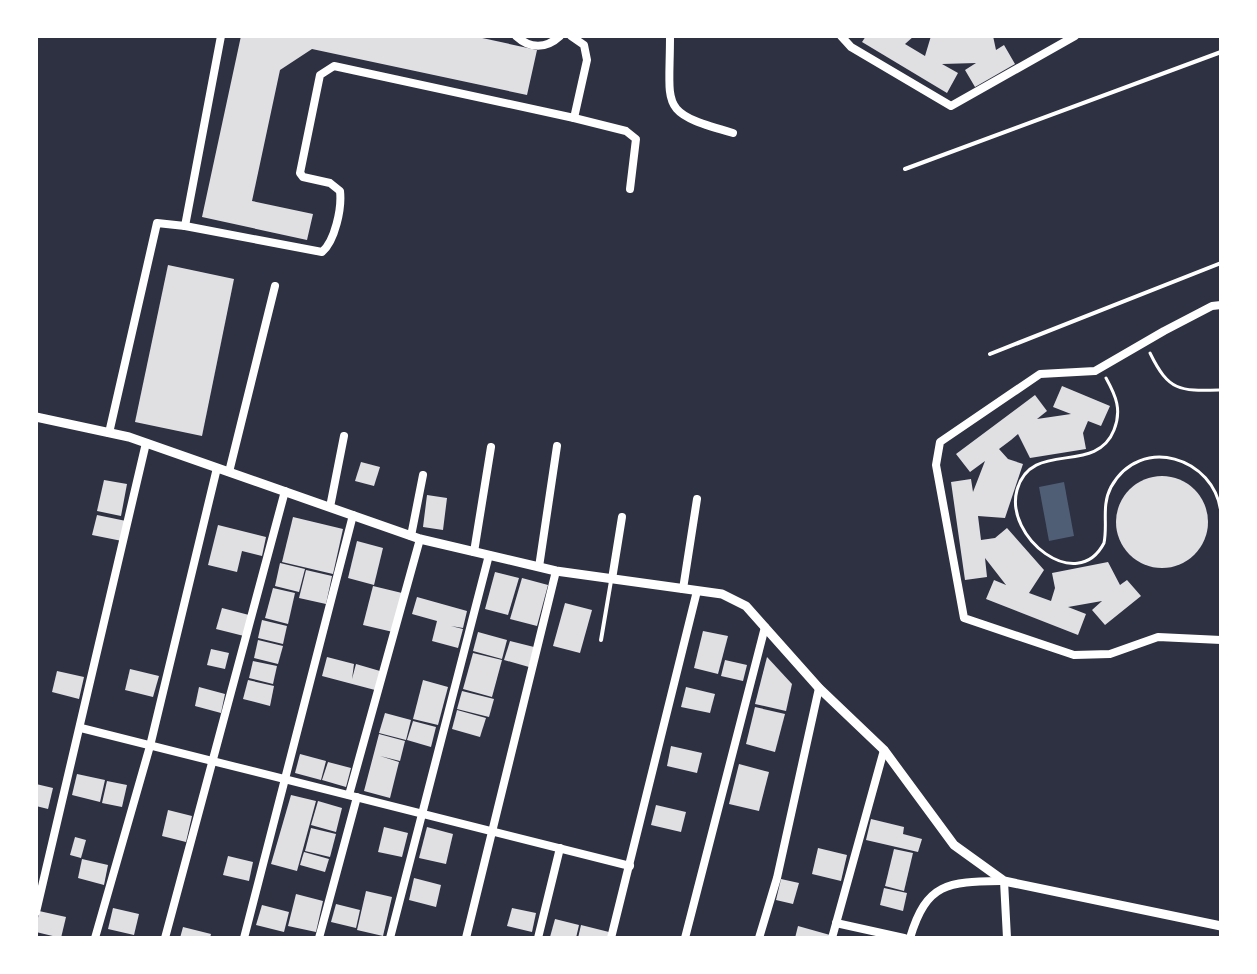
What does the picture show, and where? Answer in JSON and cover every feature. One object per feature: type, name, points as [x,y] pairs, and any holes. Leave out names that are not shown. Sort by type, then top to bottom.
[{"type":"street","points":[[185,226],[221,36]]},
{"type":"street","points":[[516,36],[530,46],[540,47],[560,36]]},
{"type":"street","points":[[571,36],[584,45],[587,60],[574,118]]},
{"type":"street","points":[[670,36],[674,109],[688,121],[733,133]]},
{"type":"street","points":[[841,36],[851,47],[951,106],[1075,36]]},
{"type":"street","points":[[109,433],[157,223],[316,253],[326,248],[341,200],[340,191],[330,183],[303,177],[300,173],[320,75],[334,66],[619,129],[636,139],[630,189]]},
{"type":"street","points":[[229,472],[275,286]]},
{"type":"street","points":[[1221,305],[1212,306],[1095,371],[1040,374],[940,442],[936,465],[964,618],[1074,655],[1093,657],[1158,637],[1221,640]]},
{"type":"street","points":[[36,417],[146,443],[416,537],[474,552],[556,571],[722,594],[746,606],[819,688],[884,750],[954,845],[1004,881]]},
{"type":"street","points":[[330,507],[344,436]]},
{"type":"street","points":[[36,912],[146,443]]},
{"type":"street","points":[[539,567],[557,446]]},
{"type":"street","points":[[474,552],[491,447]]},
{"type":"street","points":[[95,938],[150,746],[217,468]]},
{"type":"street","points":[[319,938],[416,537],[423,475]]},
{"type":"street","points":[[165,938],[215,762],[285,491]]},
{"type":"street","points":[[683,589],[697,499]]},
{"type":"street","points":[[244,938],[353,515]]},
{"type":"street","points":[[612,579],[622,517]]},
{"type":"street","points":[[390,938],[489,555]]},
{"type":"street","points":[[466,938],[556,571]]},
{"type":"street","points":[[611,938],[697,591]]},
{"type":"street","points":[[685,938],[765,627]]},
{"type":"street","points":[[759,938],[777,878],[819,688]]},
{"type":"street","points":[[81,728],[630,866]]},
{"type":"street","points":[[832,938],[884,750]]},
{"type":"street","points":[[538,938],[560,848]]},
{"type":"street","points":[[1004,881],[1007,938]]},
{"type":"street","points":[[910,938],[919,907],[946,886],[1004,881],[1221,926]]},
{"type":"street","points":[[836,923],[904,938]]},
{"type":"lane","points":[[905,169],[1221,52]]},
{"type":"lane","points":[[990,354],[1221,263]]},
{"type":"lane","points":[[601,640],[612,579]]},
{"type":"path","points":[[1145,342],[1161,374],[1175,387],[1192,391],[1221,390]]},
{"type":"path","points":[[1101,368],[1117,399],[1115,428],[1099,451],[1047,459],[1026,473],[1018,488],[1016,505],[1029,539],[1049,556],[1062,561],[1090,559],[1104,543],[1104,507],[1111,487],[1133,465],[1152,458],[1185,461],[1204,473],[1216,492],[1221,513]]},
{"type":"water","points":[[1064,482],[1074,536],[1049,541],[1039,487]]},
{"type":"building","points":[[241,36],[473,36],[537,50],[527,95],[312,49],[280,70],[252,201],[313,214],[307,240],[202,217]]},
{"type":"building","points":[[866,36],[914,36],[905,44],[925,56],[931,36],[993,36],[996,50],[1004,45],[1015,64],[975,87],[965,70],[976,63],[942,64],[958,73],[947,93],[862,42]]},
{"type":"building","points":[[168,265],[234,279],[202,436],[135,422]]},
{"type":"building","points":[[1062,386],[1110,406],[1101,426],[1088,421],[1083,433],[1086,449],[1030,458],[1018,434],[999,449],[1008,459],[1023,464],[1005,518],[978,516],[981,540],[995,538],[1007,528],[1044,570],[1029,593],[1051,601],[1055,588],[1052,573],[1108,562],[1120,585],[1127,580],[1141,596],[1105,625],[1092,610],[1102,601],[1068,607],[1086,614],[1078,635],[986,599],[994,580],[1006,585],[985,558],[987,577],[965,580],[951,482],[971,479],[973,492],[985,461],[970,472],[956,454],[1035,395],[1047,411],[1037,419],[1071,414],[1053,407]]},
{"type":"building","points":[[361,462],[380,467],[374,486],[355,481]]},
{"type":"building","points":[[1162,476],[1180,479],[1195,489],[1205,504],[1208,522],[1205,540],[1195,555],[1180,565],[1162,568],[1144,565],[1129,555],[1119,540],[1116,522],[1119,504],[1129,489],[1144,479]]},
{"type":"building","points":[[104,480],[127,484],[121,516],[97,511]]},
{"type":"building","points":[[427,495],[447,498],[443,530],[423,527]]},
{"type":"building","points":[[97,515],[126,521],[122,541],[92,535]]},
{"type":"building","points":[[293,517],[343,529],[333,574],[282,562]]},
{"type":"building","points":[[218,525],[266,537],[262,556],[242,551],[237,572],[208,565]]},
{"type":"building","points":[[357,541],[383,548],[374,585],[348,578]]},
{"type":"building","points":[[280,563],[305,569],[299,592],[275,586]]},
{"type":"building","points":[[306,570],[332,576],[326,604],[299,598]]},
{"type":"building","points":[[495,572],[519,578],[508,615],[485,609]]},
{"type":"building","points":[[522,578],[548,585],[537,626],[510,619]]},
{"type":"building","points":[[373,586],[402,593],[393,632],[363,625]]},
{"type":"building","points":[[273,588],[295,593],[288,624],[265,618]]},
{"type":"building","points":[[417,597],[467,611],[463,628],[451,626],[463,629],[458,648],[432,641],[437,621],[412,614]]},
{"type":"building","points":[[565,603],[592,610],[580,653],[553,646]]},
{"type":"building","points":[[222,608],[249,615],[244,636],[216,629]]},
{"type":"building","points":[[262,620],[287,626],[283,644],[258,638]]},
{"type":"building","points":[[703,631],[728,636],[718,674],[694,668]]},
{"type":"building","points":[[478,632],[507,640],[502,659],[473,651]]},
{"type":"building","points":[[258,640],[283,646],[278,664],[254,658]]},
{"type":"building","points":[[510,641],[534,647],[529,667],[504,660]]},
{"type":"building","points":[[211,649],[229,653],[225,669],[207,665]]},
{"type":"building","points":[[473,653],[502,660],[492,697],[463,689]]},
{"type":"building","points":[[327,657],[354,664],[352,679],[356,664],[380,671],[375,690],[322,676]]},
{"type":"building","points":[[767,657],[792,684],[786,711],[755,704]]},
{"type":"building","points":[[725,660],[747,665],[743,681],[721,676]]},
{"type":"building","points":[[253,661],[277,666],[273,684],[249,678]]},
{"type":"building","points":[[130,669],[159,676],[153,697],[125,690]]},
{"type":"building","points":[[57,671],[84,677],[79,699],[52,692]]},
{"type":"building","points":[[248,680],[274,686],[270,706],[243,699]]},
{"type":"building","points":[[423,680],[448,687],[438,725],[413,719]]},
{"type":"building","points":[[199,687],[225,694],[221,713],[195,706]]},
{"type":"building","points":[[686,687],[715,694],[710,713],[681,707]]},
{"type":"building","points":[[462,691],[494,699],[489,717],[457,709]]},
{"type":"building","points":[[755,707],[785,714],[775,752],[746,744]]},
{"type":"building","points":[[457,710],[486,718],[480,737],[452,729]]},
{"type":"building","points":[[385,713],[411,720],[406,740],[379,733]]},
{"type":"building","points":[[413,721],[436,727],[431,747],[407,740]]},
{"type":"building","points":[[379,734],[405,741],[400,761],[380,756],[399,762],[390,798],[364,791]]},
{"type":"building","points":[[671,746],[702,753],[697,773],[667,766]]},
{"type":"building","points":[[300,754],[326,761],[321,780],[295,773]]},
{"type":"building","points":[[328,762],[351,768],[346,787],[322,780]]},
{"type":"building","points":[[739,764],[769,772],[759,811],[729,804]]},
{"type":"building","points":[[77,774],[105,780],[100,802],[72,795]]},
{"type":"building","points":[[107,781],[127,785],[122,807],[102,803]]},
{"type":"building","points":[[36,784],[53,788],[48,809],[36,806]]},
{"type":"building","points":[[291,795],[316,801],[297,871],[271,864]]},
{"type":"building","points":[[318,801],[342,808],[336,832],[311,825]]},
{"type":"building","points":[[656,805],[686,812],[681,832],[651,825]]},
{"type":"building","points":[[168,810],[192,816],[186,842],[162,836]]},
{"type":"building","points":[[871,819],[904,827],[903,834],[922,839],[918,852],[866,840]]},
{"type":"building","points":[[384,827],[408,833],[402,857],[378,852]]},
{"type":"building","points":[[427,827],[453,834],[446,864],[419,858]]},
{"type":"building","points":[[311,828],[336,834],[330,857],[305,851]]},
{"type":"building","points":[[75,837],[86,840],[81,858],[70,855]]},
{"type":"building","points":[[818,848],[847,855],[841,881],[812,874]]},
{"type":"building","points":[[894,849],[913,853],[904,891],[885,886]]},
{"type":"building","points":[[304,852],[329,859],[325,872],[300,865]]},
{"type":"building","points":[[228,856],[253,862],[249,881],[223,875]]},
{"type":"building","points":[[82,859],[108,865],[104,885],[78,878]]},
{"type":"building","points":[[414,878],[441,885],[436,907],[409,900]]},
{"type":"building","points":[[781,879],[799,883],[793,904],[776,900]]},
{"type":"building","points":[[884,888],[907,893],[903,911],[880,905]]},
{"type":"building","points":[[366,891],[392,897],[383,936],[357,930]]},
{"type":"building","points":[[296,894],[323,901],[316,932],[288,926]]},
{"type":"building","points":[[336,904],[360,910],[356,928],[331,922]]},
{"type":"building","points":[[262,905],[289,912],[284,932],[256,925]]},
{"type":"building","points":[[113,908],[139,914],[134,935],[108,929]]},
{"type":"building","points":[[512,908],[536,913],[532,932],[507,926]]},
{"type":"building","points":[[39,911],[66,917],[61,938],[36,932]]},
{"type":"building","points":[[555,919],[579,925],[576,938],[550,937]]},
{"type":"building","points":[[581,925],[609,932],[608,938],[578,938]]},
{"type":"building","points":[[798,926],[830,935],[829,938],[795,938]]},
{"type":"building","points":[[183,927],[211,934],[210,938],[180,938]]}]
